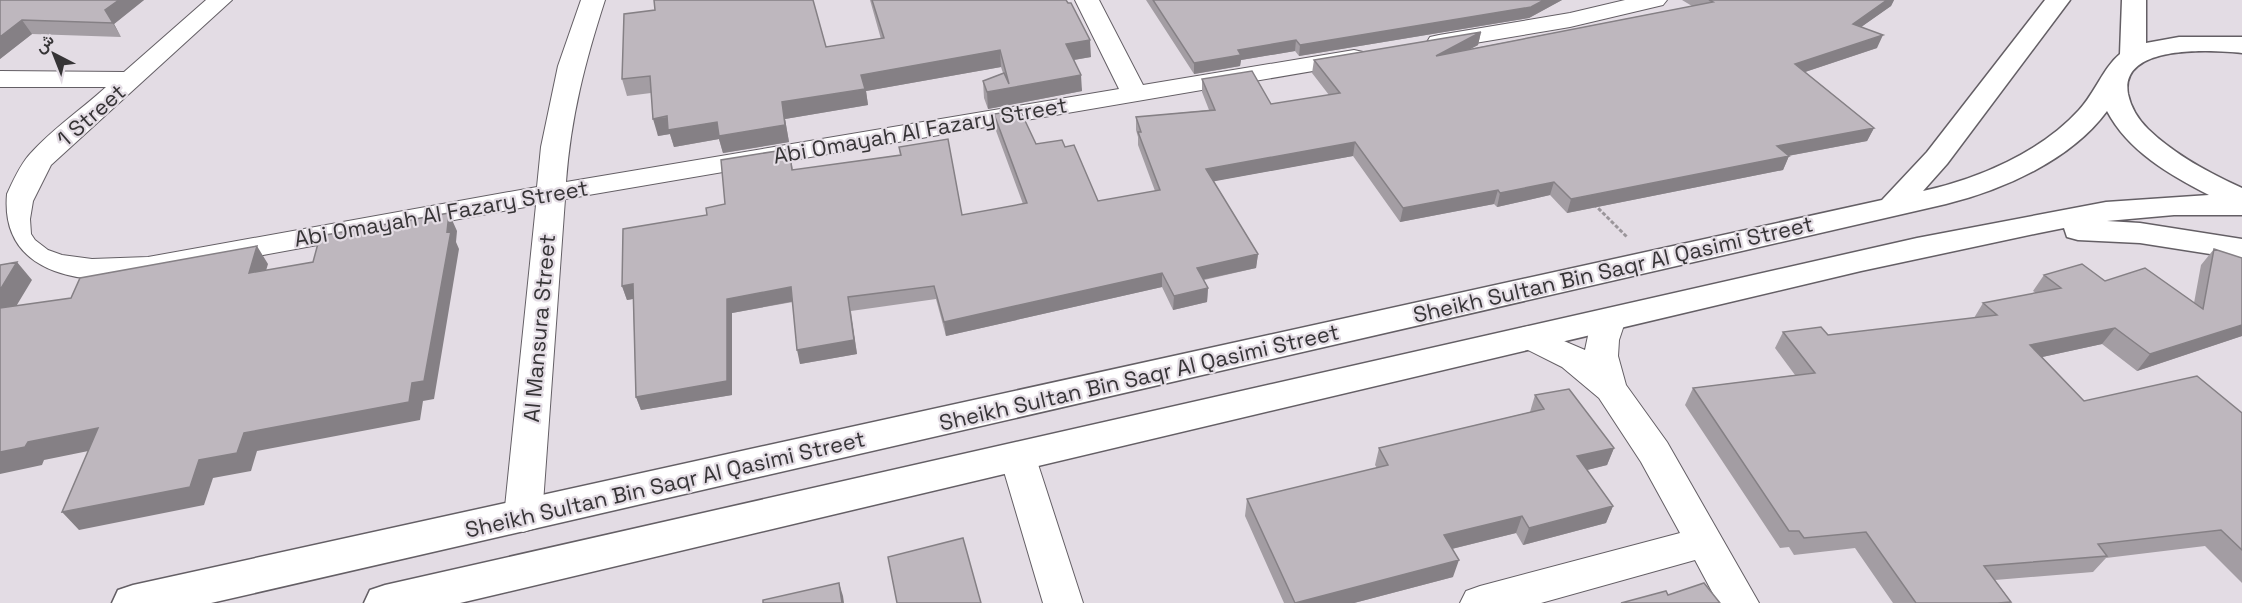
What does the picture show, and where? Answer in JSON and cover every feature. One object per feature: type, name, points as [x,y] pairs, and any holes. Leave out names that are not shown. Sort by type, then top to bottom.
[{"type":"main road","points":[[1893,206],[1937,158],[2058,0]]},
{"type":"main road","points":[[2134,0],[2133,56],[2157,47],[2189,43],[2242,45]]},
{"type":"main road","name":"Sheikh Sultan Bin Saqr Al Qasimi Street","points":[[133,603],[1946,195],[2006,173],[2053,147],[2087,117],[2112,85],[2118,69],[2133,56]]},
{"type":"main road","points":[[2112,85],[2117,106],[2135,131],[2165,157],[2207,183],[2242,200]]},
{"type":"main road","points":[[385,603],[1018,458],[1529,337],[1609,322],[1926,245],[2122,209],[2161,205],[2242,206]]},
{"type":"main road","points":[[2016,227],[2140,233],[2242,249]]},
{"type":"street","name":"1 Street","points":[[22,248],[12,238],[7,228],[6,215],[15,189],[40,160],[220,0]]},
{"type":"street","name":"Al Mansura Street","points":[[523,517],[551,193],[562,105],[571,66],[593,0]]},
{"type":"street","points":[[1087,0],[1135,94]]},
{"type":"street","points":[[1413,47],[1570,20],[1645,1]]},
{"type":"street","name":"Abi Omayah Al Fazary Street","points":[[22,248],[37,258],[59,266],[85,270],[148,267],[551,193],[1378,53]]},
{"type":"street","points":[[0,79],[131,80]]},
{"type":"street","points":[[1609,322],[1602,336],[1600,353],[1603,371],[1611,389],[1654,452],[1739,603]]},
{"type":"street","points":[[1529,337],[1574,359],[1611,389]]},
{"type":"street","points":[[1018,458],[1063,603]]},
{"type":"street","points":[[1480,603],[1705,543]]},
{"type":"path","points":[[1593,202],[1650,261]]},
{"type":"building","points":[[0,0],[119,0],[105,10],[113,23],[22,20],[0,37]]},
{"type":"building","points":[[654,0],[813,0],[826,47],[884,38],[872,0],[1066,0],[1071,3],[1090,40],[1066,44],[1081,75],[987,92],[983,81],[1004,73],[1009,84],[1000,50],[861,75],[865,89],[782,102],[785,125],[719,136],[717,122],[668,130],[667,116],[653,119],[650,76],[622,79],[624,14],[655,10]]},
{"type":"building","points":[[1153,0],[1544,0],[1531,7],[1300,45],[1296,40],[1238,50],[1241,55],[1194,63]]},
{"type":"building","points":[[1709,0],[1887,0],[1853,24],[1883,35],[1795,64],[1874,128],[1777,146],[1789,156],[1571,199],[1554,182],[1403,208],[1355,142],[1206,169],[1258,254],[1197,268],[1208,288],[1174,296],[1162,273],[944,322],[934,286],[848,297],[854,340],[797,350],[791,287],[727,299],[727,381],[636,397],[633,284],[622,286],[623,229],[707,215],[706,208],[725,204],[721,160],[789,149],[792,170],[901,155],[899,147],[948,139],[962,215],[1027,203],[994,114],[1020,110],[1036,144],[1062,140],[1065,147],[1074,145],[1098,201],[1160,190],[1138,132],[1141,132],[1136,117],[1215,110],[1202,79],[1252,71],[1271,104],[1340,93],[1314,60],[1481,32],[1436,56],[1713,2]]},
{"type":"building","points":[[449,213],[447,232],[451,231],[424,381],[412,383],[409,402],[244,433],[237,453],[199,460],[190,487],[62,512],[98,428],[28,442],[25,447],[0,452],[0,308],[71,298],[80,278],[257,246],[249,273],[313,262],[320,236]]},
{"type":"building","points":[[2214,249],[2242,258],[2242,325],[2150,354],[2115,328],[2030,345],[2084,401],[2197,376],[2242,413],[2242,550],[2221,530],[2098,544],[2107,556],[1984,566],[2011,602],[1916,603],[1866,532],[1804,538],[1799,531],[1789,531],[1693,388],[1815,373],[1783,332],[1821,327],[1828,335],[1997,315],[1983,303],[2061,288],[2044,275],[2082,264],[2105,281],[2145,268],[2203,309]]},
{"type":"building","points":[[17,262],[0,290],[0,265]]},
{"type":"building","points":[[1569,389],[1614,448],[1577,456],[1613,506],[1529,528],[1522,516],[1444,535],[1459,560],[1295,603],[1247,499],[1388,465],[1379,448],[1544,409],[1535,395]]},
{"type":"building","points":[[963,538],[981,603],[897,603],[888,557]]},
{"type":"building","points":[[839,583],[842,603],[763,603],[763,600]]},
{"type":"building","points":[[1704,583],[1720,603],[1621,603],[1666,591],[1668,595]]}]
